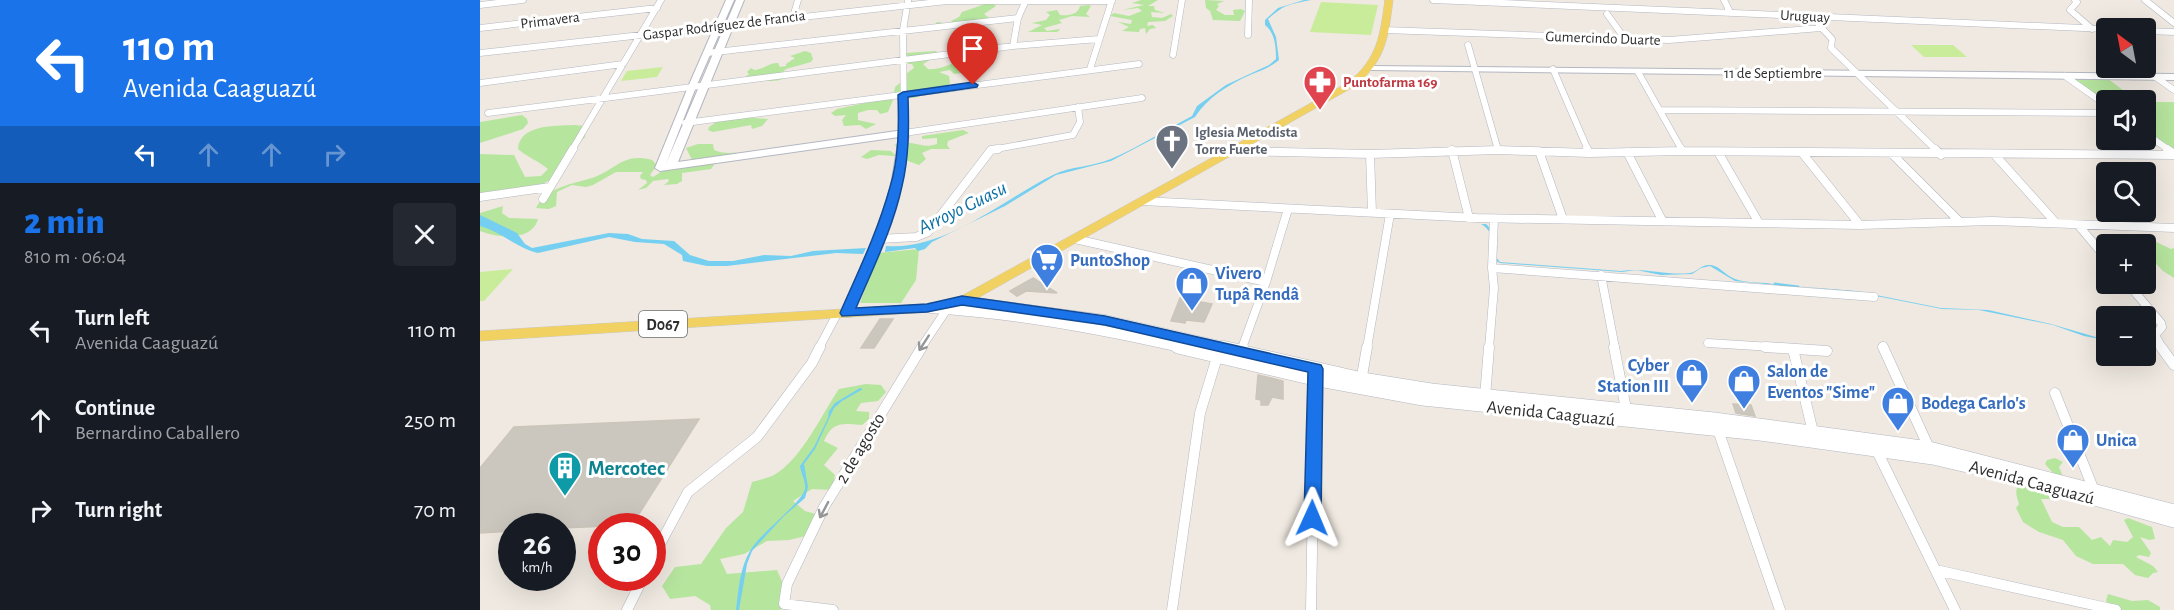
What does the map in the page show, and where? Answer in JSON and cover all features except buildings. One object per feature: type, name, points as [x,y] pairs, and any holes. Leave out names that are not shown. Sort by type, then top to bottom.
[{"type":"main road","points":[[681,128],[692,87],[730,0]]},
{"type":"main road","points":[[740,0],[719,52],[660,168],[904,133],[897,186],[875,247],[842,313]]},
{"type":"main road","points":[[1372,68],[1378,59],[1389,0]]},
{"type":"main road","name":"11 de Septiembre","points":[[1372,68],[2096,76]]},
{"type":"main road","name":"D067","points":[[480,336],[927,308],[962,301],[1235,151],[1352,84],[1372,68]]},
{"type":"main road","name":"11 de Septiembre","points":[[2156,76],[2174,77]]},
{"type":"street","points":[[480,5],[523,0]]},
{"type":"street","points":[[543,199],[661,0]]},
{"type":"street","points":[[793,17],[798,0]]},
{"type":"street","points":[[851,10],[855,0]]},
{"type":"street","points":[[1013,46],[1018,18],[1026,0]]},
{"type":"street","points":[[1090,69],[1112,0]]},
{"type":"street","name":"Gaspar Rodríguez de Francia","points":[[480,53],[908,2],[1112,0]]},
{"type":"street","points":[[1173,55],[1182,0]]},
{"type":"street","points":[[1248,35],[1249,0]]},
{"type":"street","name":"Uruguay","points":[[1433,0],[2096,29]]},
{"type":"street","points":[[1724,0],[1730,12]]},
{"type":"street","points":[[2075,0],[2077,2],[2070,10],[2092,29]]},
{"type":"street","points":[[2145,0],[2174,23]]},
{"type":"street","points":[[908,2],[903,30],[904,133],[1142,98]]},
{"type":"street","name":"Primavera","points":[[480,28],[657,8]]},
{"type":"street","points":[[1607,14],[1625,39]]},
{"type":"street","points":[[1814,16],[1821,28],[1832,39],[1831,48],[1895,113],[1941,155]]},
{"type":"street","points":[[707,53],[1018,18]]},
{"type":"street","name":"Gumercindo Duarte","points":[[1384,30],[1670,40],[1821,28]]},
{"type":"street","points":[[2156,31],[2174,32]]},
{"type":"street","points":[[488,113],[1013,46],[1099,39]]},
{"type":"street","points":[[1468,45],[1498,150]]},
{"type":"street","points":[[480,83],[623,64]]},
{"type":"street","points":[[681,128],[903,95],[1139,64]]},
{"type":"street","points":[[1553,69],[1589,153]]},
{"type":"street","points":[[1638,72],[1683,151]]},
{"type":"street","points":[[2065,76],[2096,98]]},
{"type":"street","points":[[2156,77],[2174,90]]},
{"type":"street","points":[[875,247],[928,232],[991,150],[1073,135],[1080,126],[1078,107]]},
{"type":"street","points":[[1661,110],[2096,113]]},
{"type":"street","points":[[2156,141],[2174,155]]},
{"type":"street","points":[[1452,150],[1469,218]]},
{"type":"street","points":[[1235,151],[1370,154],[1498,150],[1589,153],[1683,151],[1893,155],[2174,155]]},
{"type":"street","points":[[1539,151],[1563,219]]},
{"type":"street","points":[[1627,152],[1662,220]]},
{"type":"street","points":[[1718,152],[1759,223]]},
{"type":"street","points":[[1370,154],[1372,213]]},
{"type":"street","points":[[1803,154],[1860,225]]},
{"type":"street","points":[[1893,155],[1960,222]]},
{"type":"street","points":[[1995,155],[2056,223]]},
{"type":"street","points":[[480,197],[550,187]]},
{"type":"street","points":[[1142,201],[1494,219],[1860,225],[1960,222],[2056,223],[2079,226],[2174,228]]},
{"type":"street","points":[[1240,357],[1288,209]]},
{"type":"street","points":[[1361,384],[1390,214]]},
{"type":"street","points":[[1485,397],[1494,288],[1492,268],[1494,219]]},
{"type":"street","points":[[2079,226],[2096,246]]},
{"type":"street","points":[[1076,239],[1266,282]]},
{"type":"street","points":[[1492,268],[1874,297]]},
{"type":"street","points":[[1601,275],[1627,415]]},
{"type":"street","points":[[2136,294],[2161,323],[2162,327],[2155,335],[2156,339],[2174,365]]},
{"type":"street","name":"Avenida Caaguazú","points":[[962,301],[1105,320],[1240,357],[1361,384],[1478,406],[1627,415]]},
{"type":"street","name":"2 de agosto","points":[[833,610],[784,604],[782,597],[791,572],[845,470],[947,309],[962,301]]},
{"type":"street","name":"Avenida Caaguazú","points":[[927,308],[1044,319],[1220,352]]},
{"type":"street","points":[[666,533],[688,492],[758,437],[812,363],[842,313]]},
{"type":"street","points":[[1708,343],[1827,351]]},
{"type":"street","points":[[1882,346],[1929,448]]},
{"type":"street","points":[[1792,349],[1813,432]]},
{"type":"street","points":[[1172,610],[1200,413],[1220,352]]},
{"type":"street","points":[[1311,610],[1315,374]]},
{"type":"street","name":"Avenida Caaguazú","points":[[1361,384],[1627,415],[1813,432],[2174,512]]},
{"type":"street","points":[[2055,393],[2096,494]]},
{"type":"street","points":[[1716,424],[1780,610]]},
{"type":"street","name":"Avenida Caaguazú","points":[[1716,424],[1874,444],[1929,448],[2096,494],[2174,521]]},
{"type":"street","points":[[1874,444],[1955,610]]},
{"type":"street","points":[[1936,570],[2116,610]]},
{"type":"street","points":[[627,610],[636,591]]},
{"type":"green space","points":[[1141,0],[1158,0],[1148,6],[1154,6],[1155,10],[1165,13],[1151,12],[1152,17],[1162,18],[1171,14],[1173,16],[1165,21],[1148,22],[1147,26],[1153,25],[1156,28],[1150,29],[1146,34],[1145,28],[1140,29],[1139,32],[1122,31],[1129,27],[1118,22],[1131,24],[1132,20],[1110,16],[1114,13],[1129,16],[1142,11],[1138,8],[1122,10],[1144,5],[1132,3]]},
{"type":"green space","points":[[1205,0],[1224,1],[1217,4],[1219,6],[1216,10],[1225,15],[1234,15],[1233,10],[1245,11],[1240,21],[1213,20],[1210,11],[1206,8]]},
{"type":"green space","points":[[991,2],[996,6],[984,14],[991,19],[989,20],[942,28],[933,27],[937,22],[945,23],[944,25],[953,23],[951,21],[959,17],[962,12]]},
{"type":"green space","points":[[1321,2],[1378,5],[1371,35],[1310,32]]},
{"type":"green space","points":[[1080,6],[1091,6],[1086,14],[1090,17],[1072,16],[1059,20],[1062,23],[1044,28],[1047,31],[1060,30],[1057,32],[1028,32],[1042,25],[1032,23],[1046,20],[1050,15],[1046,12],[1057,10],[1060,15],[1069,15],[1075,13]]},
{"type":"green space","points":[[1911,45],[1953,45],[1967,57],[1924,57]]},
{"type":"green space","points":[[805,51],[811,53],[813,59],[811,62],[786,69],[783,72],[788,76],[784,79],[767,81],[744,78],[749,74],[747,72],[751,68],[758,70],[775,63],[778,63],[780,67],[786,66],[795,58],[790,56]]},
{"type":"green space","points":[[936,51],[940,54],[923,64],[928,69],[939,68],[976,55],[980,59],[975,64],[959,66],[963,70],[961,73],[954,74],[950,70],[939,72],[949,76],[950,83],[947,87],[914,98],[897,97],[894,92],[895,87],[914,68],[903,58],[905,53]]},
{"type":"green space","points":[[663,67],[657,77],[621,81],[627,71]]},
{"type":"green space","points":[[2096,75],[2096,78],[2107,78],[2123,90],[2096,90],[2096,98],[2065,76]]},
{"type":"green space","points":[[888,98],[893,100],[888,112],[880,114],[877,110],[868,110],[858,113],[858,120],[876,124],[866,129],[860,125],[844,126],[842,120],[846,115],[835,116],[831,113],[837,109]]},
{"type":"green space","points":[[2156,102],[2174,102],[2174,154],[2156,141]]},
{"type":"green space","points":[[522,115],[528,123],[523,129],[480,143],[480,122]]},
{"type":"green space","points":[[745,117],[768,119],[762,126],[752,129],[751,125],[713,132],[708,130],[716,122]]},
{"type":"green space","points":[[586,126],[585,137],[566,157],[553,178],[541,185],[480,200],[480,154],[514,155],[525,177],[541,176],[548,169],[518,149],[520,141],[525,135],[540,128]]},
{"type":"green space","points":[[963,130],[969,133],[948,141],[947,145],[950,149],[931,149],[922,153],[926,159],[919,165],[894,156],[879,155],[867,159],[861,157],[871,150],[891,151],[895,155],[899,147],[894,145],[901,143],[926,146],[937,144],[937,138],[922,139],[922,136]]},
{"type":"green space","points":[[698,144],[713,144],[714,150],[719,152],[746,155],[716,162],[711,169],[682,173],[682,181],[677,184],[664,185],[669,181],[668,179],[653,181],[646,188],[638,190],[647,183],[646,180],[641,179],[643,172],[616,172],[593,185],[586,187],[572,185],[557,192],[556,206],[549,209],[536,208],[553,191],[600,175],[627,160],[642,158],[652,160],[657,165],[650,175],[653,177],[664,170],[694,164],[686,148]]},
{"type":"green space","points":[[503,206],[502,213],[509,218],[538,219],[529,232],[521,235],[504,236],[480,231],[480,213]]},
{"type":"green space","points":[[2156,242],[2171,249],[2174,248],[2174,278],[2156,264]]},
{"type":"green space","points":[[919,249],[916,280],[901,303],[860,303],[878,253]]},
{"type":"green space","points":[[513,269],[484,301],[480,301],[480,272]]},
{"type":"green space","points":[[866,384],[881,385],[886,392],[878,401],[861,403],[856,411],[869,412],[869,419],[862,425],[835,426],[827,434],[824,441],[838,448],[824,465],[835,475],[832,490],[812,489],[793,501],[805,511],[823,516],[814,534],[789,540],[767,541],[744,554],[720,559],[727,574],[777,570],[784,586],[784,606],[780,610],[711,610],[710,605],[695,596],[670,599],[665,591],[666,580],[675,567],[701,564],[726,528],[743,512],[752,482],[774,475],[784,468],[802,448],[839,389]]},
{"type":"green space","points":[[2055,458],[2063,462],[2059,467],[2070,499],[2041,499],[2052,522],[2063,527],[2079,527],[2092,540],[2101,537],[2110,546],[2113,540],[2127,542],[2133,537],[2124,520],[2128,518],[2152,527],[2155,539],[2140,537],[2151,553],[2149,557],[2139,555],[2136,557],[2153,566],[2158,572],[2148,578],[2135,575],[2123,564],[2093,564],[2076,556],[2063,540],[2039,532],[2023,522],[2016,508],[2019,504],[2016,494],[2017,487],[2019,485],[2039,489],[2053,473],[2045,464],[2047,460]]},
{"type":"green space","points":[[2108,594],[2132,601],[2148,600],[2160,607],[2160,610],[2109,610],[2106,600]]},
{"type":"water","points":[[1311,0],[1287,6],[1268,19],[1276,37],[1279,60],[1226,87],[1206,103],[1195,117],[1111,161],[1056,175],[1005,206],[932,242],[925,249],[885,252],[886,246],[908,245],[952,232],[1053,175],[1111,159],[1192,116],[1197,106],[1226,85],[1269,65],[1276,59],[1274,40],[1265,25],[1265,20],[1278,8]]},
{"type":"water","points":[[480,215],[517,233],[525,244],[532,248],[609,233],[628,234],[642,239],[674,241],[690,255],[709,261],[733,261],[764,255],[791,256],[813,251],[866,248],[863,254],[836,253],[727,266],[707,266],[683,261],[682,255],[664,244],[609,237],[538,253],[480,226]]},
{"type":"water","points":[[1481,224],[1486,224],[1494,235],[1497,243],[1495,256],[1500,262],[1621,271],[1636,270],[1622,272],[1500,263],[1494,260],[1491,235]]},
{"type":"water","points":[[1711,265],[1735,279],[1776,285],[1735,281],[1710,266],[1702,268]]},
{"type":"water","points":[[1699,269],[1692,274],[1661,275],[1636,270],[1681,274]]},
{"type":"water","points":[[1794,286],[1856,291],[1941,308],[1988,310],[2051,324],[2096,338],[2053,325],[1979,310],[1942,309],[1856,292]]},
{"type":"water","points":[[860,388],[863,389],[834,408],[815,449],[804,464],[808,487],[805,498],[783,517],[752,551],[747,564],[739,610],[736,610],[742,572],[750,551],[802,495],[805,486],[800,466],[814,447],[829,411],[835,403]]},
{"type":"waterway","points":[[1775,284],[1798,287]]},
{"type":"place","name":"Puntofarma 169","points":[[1320,111]]},
{"type":"place","name":"Iglesia Metodista Torre Fuerte","points":[[1172,170]]},
{"type":"place","name":"PuntoShop","points":[[1047,289]]},
{"type":"place","name":"Vivero Tupâ Rendâ","points":[[1192,312]]},
{"type":"place","name":"Cyber Station III","points":[[1692,404]]},
{"type":"place","name":"Salon de Eventos \"Sime\"","points":[[1744,410]]},
{"type":"place","name":"Bodega Carlo's","points":[[1898,432]]},
{"type":"place","name":"Unica","points":[[2073,469]]},
{"type":"place","name":"Mercotec","points":[[565,497]]},
{"type":"route","points":[[973,85],[903,95],[904,133],[897,186],[876,246],[847,313],[927,308],[962,301],[1105,320],[1316,369],[1312,518]]},
{"type":"water label","name":"Arroyo Guasu","points":[[962,207]]}]
